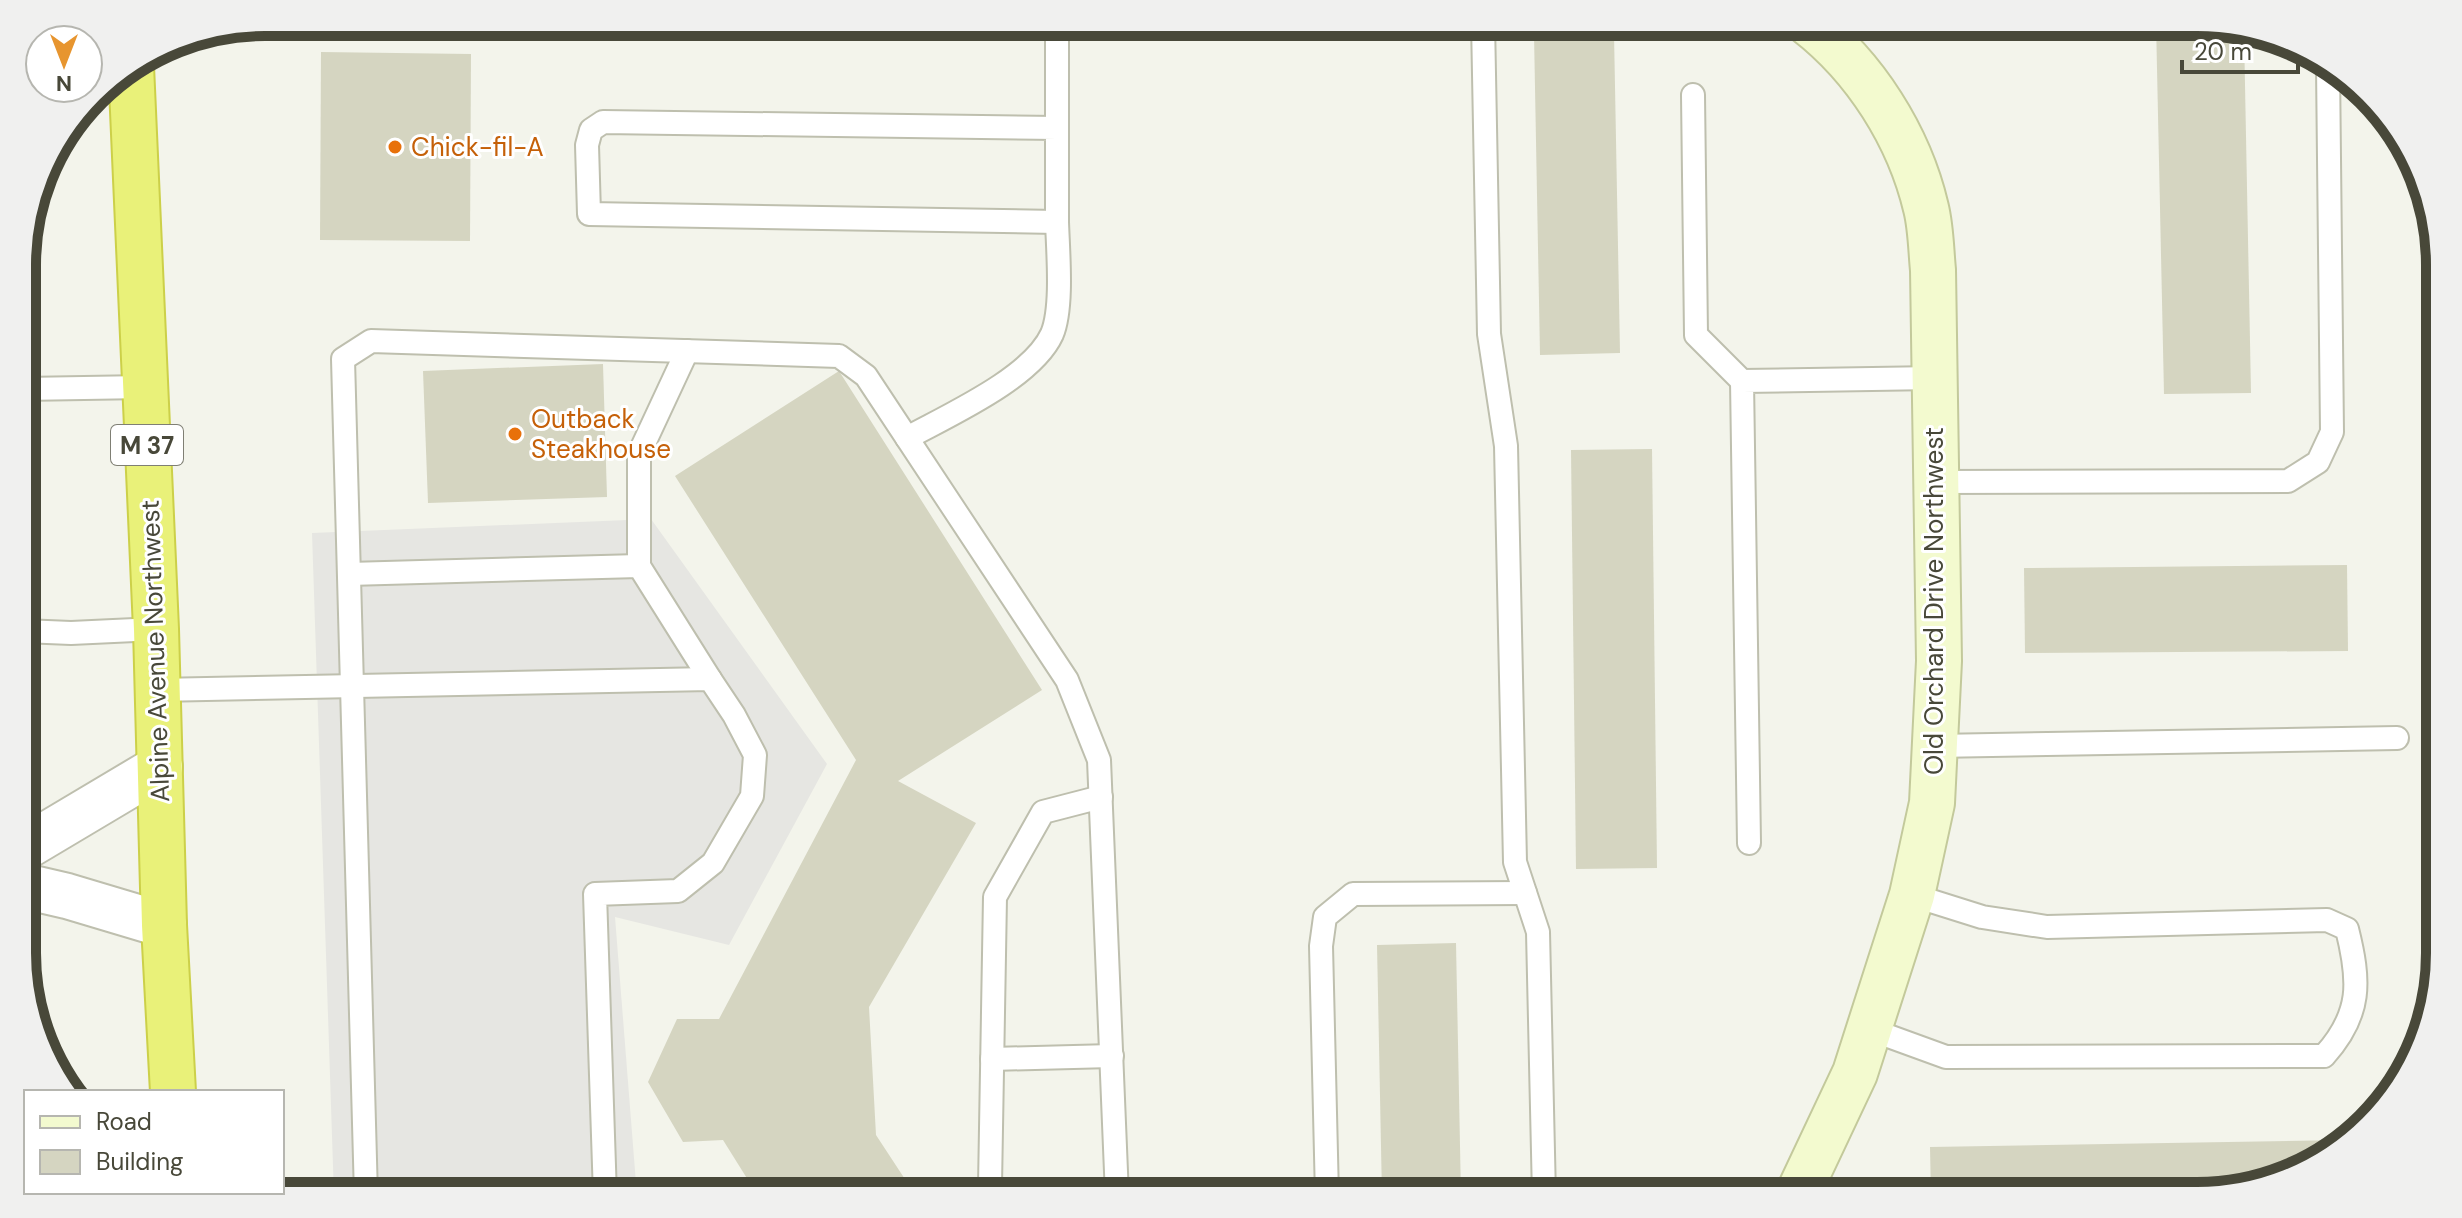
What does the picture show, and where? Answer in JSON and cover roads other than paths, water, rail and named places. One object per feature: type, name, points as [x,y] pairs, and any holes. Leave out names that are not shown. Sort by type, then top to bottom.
[{"type":"highway","name":"Alpine Avenue Northwest","points":[[132,80],[173,1090]]},
{"type":"street","name":"Old Orchard Drive Northwest","points":[[1804,1182],[1855,1073],[1912,895],[1932,803],[1939,661],[1933,270],[1927,211],[1916,174],[1890,120],[1855,66],[1822,36]]},
{"type":"street","points":[[36,841],[160,767]]},
{"type":"street","points":[[36,889],[164,925]]},
{"type":"lane","points":[[907,438],[991,391],[1037,359],[1053,332],[1058,290],[1057,36]]},
{"type":"lane","points":[[1483,36],[1489,334],[1506,446],[1515,862],[1538,932],[1544,1182]]},
{"type":"lane","points":[[1936,482],[2288,481],[2318,462],[2332,432],[2328,78]]},
{"type":"lane","points":[[1693,95],[1696,335],[1742,381],[1749,843]]},
{"type":"lane","points":[[1057,128],[603,122],[591,130],[587,145],[589,214],[1057,222]]},
{"type":"lane","points":[[366,1182],[343,359],[371,341],[839,356],[866,376],[1067,680],[1099,760],[1116,1182]]},
{"type":"lane","points":[[605,1182],[595,894],[678,891],[713,863],[752,796],[755,755],[734,715],[639,566],[639,454],[687,351]]},
{"type":"lane","points":[[1742,381],[1935,378]]},
{"type":"lane","points":[[36,389],[145,387]]},
{"type":"lane","points":[[349,574],[639,566]]},
{"type":"lane","points":[[36,632],[156,629]]},
{"type":"lane","points":[[157,690],[710,679]]},
{"type":"lane","points":[[1935,746],[2397,738]]},
{"type":"lane","points":[[990,1182],[995,897],[1043,812],[1101,797]]},
{"type":"lane","points":[[1327,1182],[1321,946],[1325,917],[1353,894],[1525,893]]},
{"type":"lane","points":[[1869,1029],[1946,1057],[2324,1056],[2343,1034],[2355,996],[2355,962],[2347,929],[2327,920],[2047,927],[1982,917],[1912,895]]},
{"type":"lane","points":[[992,1059],[1112,1056]]},
{"type":"place","name":"Chick-fil-A","points":[[395,147]]},
{"type":"place","name":"Outback Steakhouse","points":[[515,434]]}]
